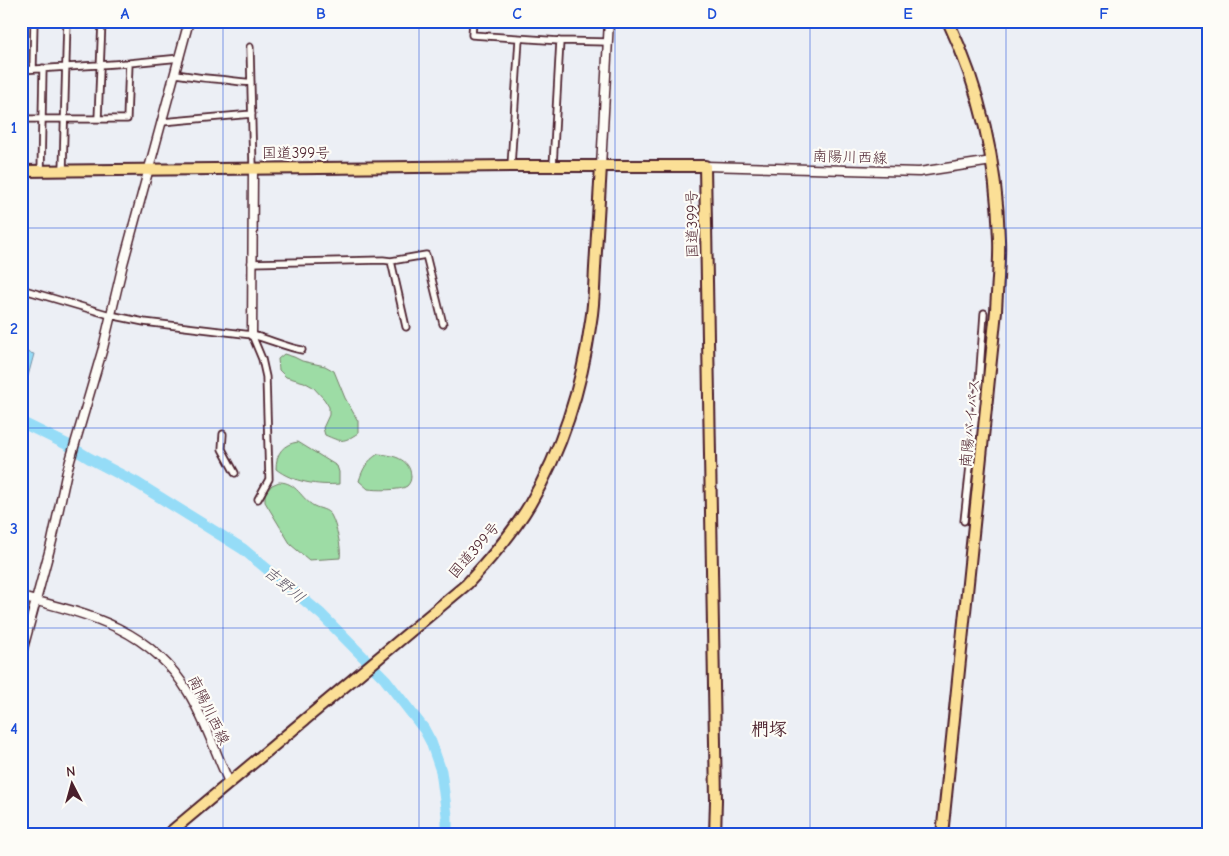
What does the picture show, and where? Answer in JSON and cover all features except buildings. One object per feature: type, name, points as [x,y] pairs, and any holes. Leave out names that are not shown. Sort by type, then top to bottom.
[{"type":"highway","name":"南陽バイパス","points":[[942,835],[996,311],[999,241],[992,161],[975,91],[960,46],[948,21]]},
{"type":"highway","name":"国道399号","points":[[167,835],[466,584],[480,569],[530,504],[564,434],[577,391],[589,336],[592,319],[601,166]]},
{"type":"highway","name":"国道399号","points":[[21,171],[706,166],[716,791],[715,835]]},
{"type":"street","points":[[33,69],[34,21]]},
{"type":"street","points":[[63,170],[66,119],[67,21]]},
{"type":"street","points":[[98,119],[102,21]]},
{"type":"street","points":[[21,656],[67,471],[103,348],[110,315],[190,21]]},
{"type":"street","points":[[473,21],[472,35],[519,39],[608,42]]},
{"type":"street","points":[[601,166],[609,21]]},
{"type":"street","points":[[511,166],[519,39]]},
{"type":"street","points":[[553,166],[560,41]]},
{"type":"street","points":[[250,47],[253,168],[252,336],[262,359],[266,386],[269,479],[258,499]]},
{"type":"street","points":[[21,70],[180,58]]},
{"type":"street","points":[[21,119],[127,118],[129,63]]},
{"type":"street","points":[[41,171],[43,68]]},
{"type":"street","points":[[176,74],[204,79],[243,83],[251,82]]},
{"type":"street","points":[[162,122],[252,114]]},
{"type":"street","name":"南陽川西線","points":[[706,166],[920,172],[992,161]]},
{"type":"street","points":[[251,263],[383,260],[391,262],[426,255],[443,324]]},
{"type":"street","points":[[391,262],[406,327]]},
{"type":"street","points":[[21,289],[110,315],[144,322],[252,336],[302,350]]},
{"type":"street","points":[[964,521],[979,383],[984,313]]},
{"type":"street","points":[[223,434],[222,448],[235,473]]},
{"type":"street","name":"南陽川西線","points":[[21,597],[88,614],[109,623],[130,635],[160,657],[180,679],[189,693],[229,782]]},
{"type":"green space","points":[[284,354],[302,361],[325,366],[334,371],[345,398],[358,421],[358,433],[345,440],[325,435],[323,428],[329,415],[329,407],[313,387],[304,382],[286,377],[279,370],[278,359]]},
{"type":"green space","points":[[298,442],[337,466],[339,484],[306,482],[290,477],[276,469],[277,458],[281,450],[288,445]]},
{"type":"green space","points":[[378,454],[389,455],[404,461],[410,470],[411,476],[407,486],[404,488],[382,490],[368,489],[359,481],[366,465]]},
{"type":"green space","points":[[279,482],[295,488],[314,506],[325,510],[331,515],[338,536],[340,558],[309,560],[291,545],[265,502],[265,493],[272,485]]},
{"type":"water","points":[[23,351],[34,354],[28,376],[21,374]]},
{"type":"waterway","name":"吉野川","points":[[21,422],[137,483],[243,549],[321,614],[385,679],[424,729],[431,742],[441,771],[447,815],[447,835]]},
{"type":"district","name":"椚塚","points":[[769,729]]}]
